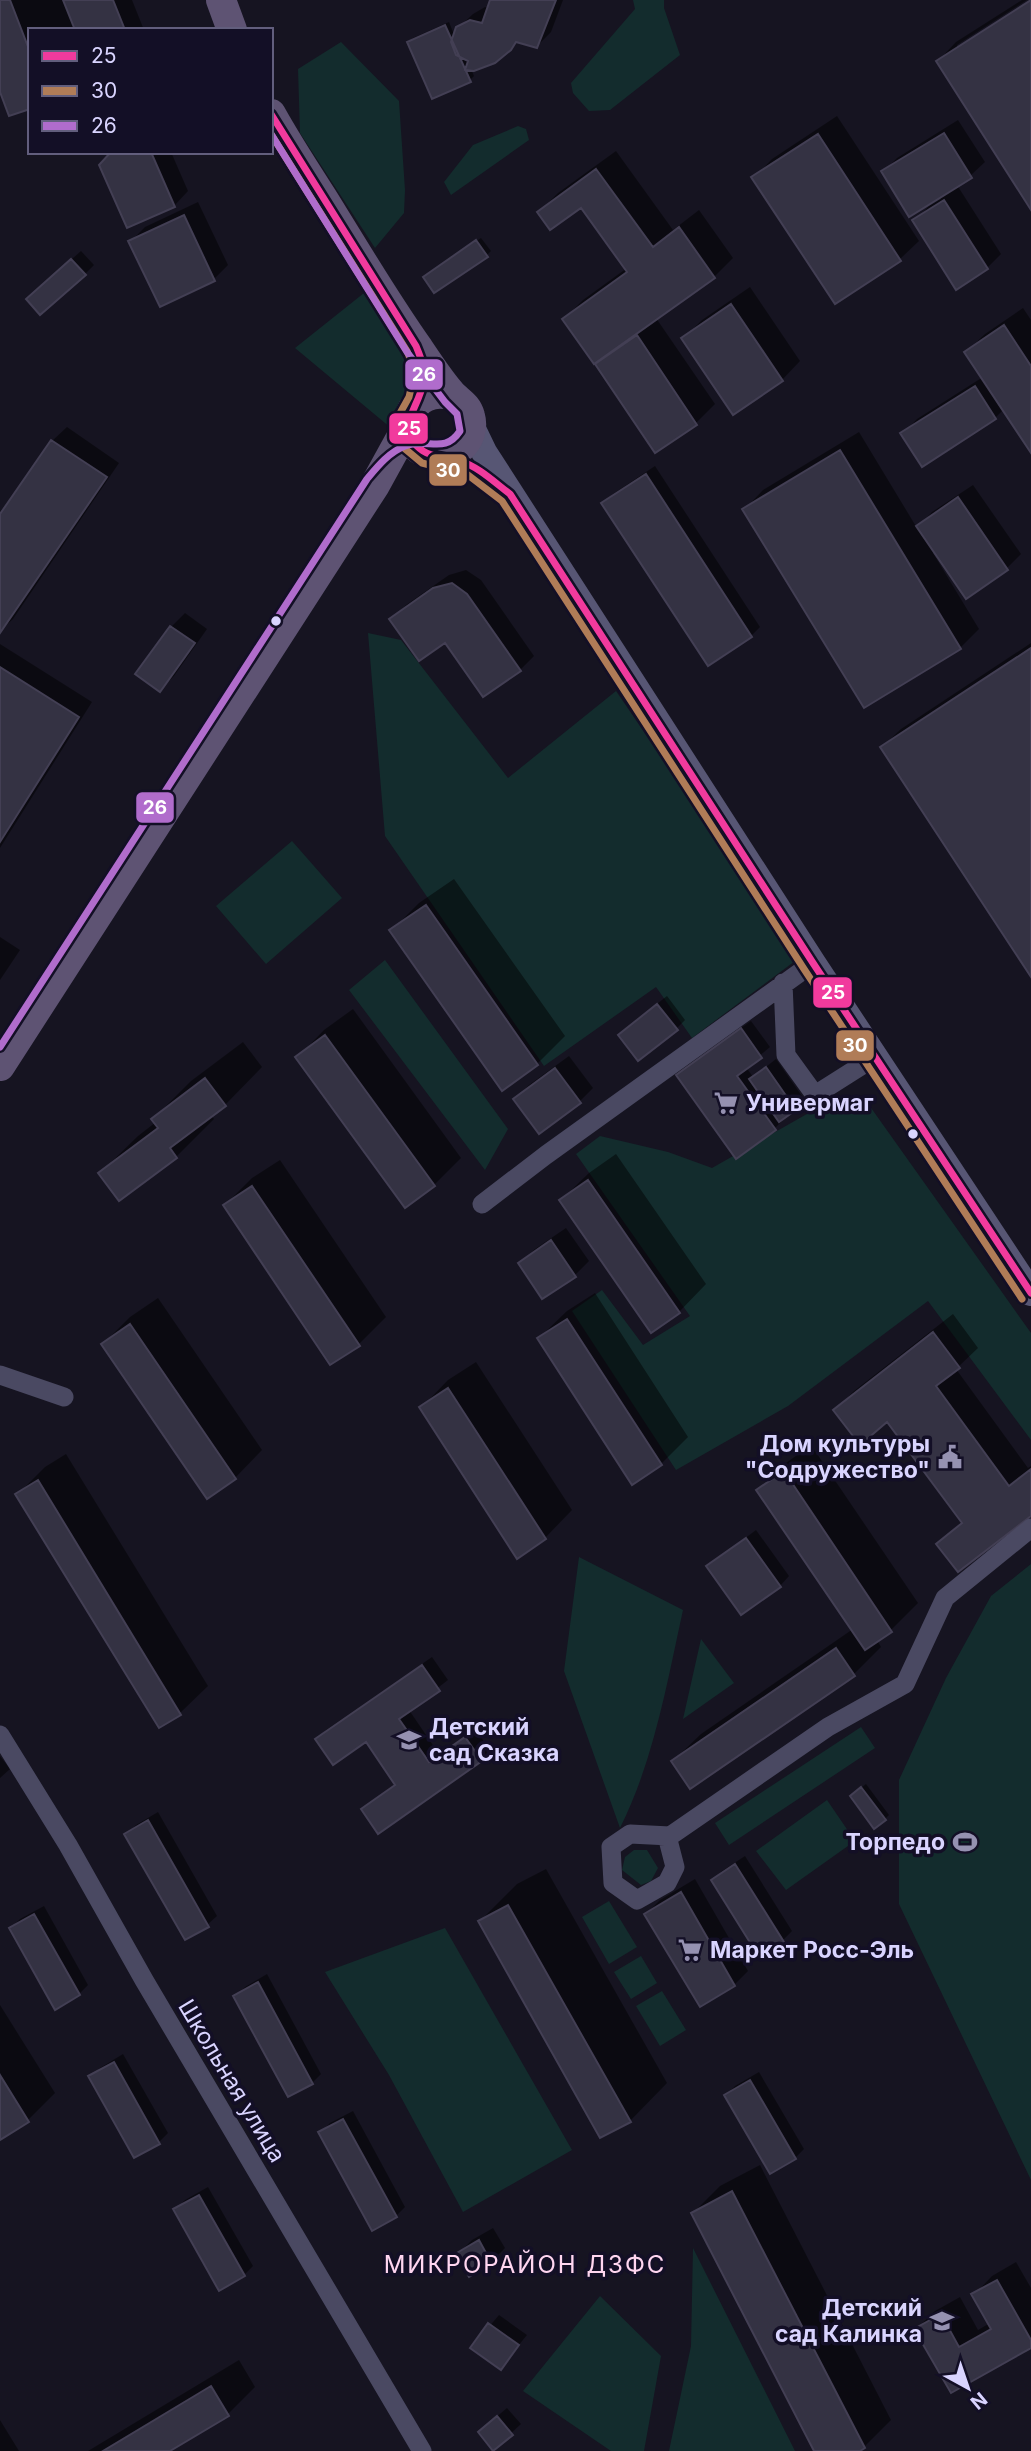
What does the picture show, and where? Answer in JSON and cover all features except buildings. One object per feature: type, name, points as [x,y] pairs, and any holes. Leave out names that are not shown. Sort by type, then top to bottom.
[{"type":"main road","points":[[221,0],[231,28]]},
{"type":"main road","points":[[273,117],[416,345],[453,396],[466,408],[484,453],[510,494],[813,963],[1031,1293]]},
{"type":"main road","points":[[0,1066],[391,459],[413,413],[424,381],[423,364],[416,345]]},
{"type":"main road","points":[[453,396],[435,393],[413,413],[413,442],[435,455],[473,467],[510,494]]},
{"type":"main road","points":[[375,485],[392,467],[408,456],[452,454],[466,442],[471,425]]},
{"type":"street","points":[[482,1204],[545,1155],[813,963]]},
{"type":"street","points":[[783,983],[786,1055],[815,1095],[875,1057]]},
{"type":"street","points":[[0,1375],[64,1397]]},
{"type":"street","points":[[667,1836],[828,1727],[905,1684],[945,1598],[1031,1528]]},
{"type":"street","name":"Школьная улица","points":[[0,1735],[68,1845],[144,1980],[422,2451]]},
{"type":"green space","points":[[633,0],[664,0],[664,8],[680,55],[610,110],[589,111],[573,93],[571,83],[635,9]]},
{"type":"green space","points":[[341,42],[399,101],[404,213],[375,248],[300,133],[298,69]]},
{"type":"green space","points":[[518,126],[526,129],[529,140],[451,195],[444,182],[473,145]]},
{"type":"green space","points":[[369,289],[414,370],[391,428],[295,348]]},
{"type":"green space","points":[[368,633],[401,640],[508,778],[616,691],[799,958],[692,1038],[656,987],[544,1066],[385,836]]},
{"type":"green space","points":[[292,841],[342,898],[266,964],[216,906]]},
{"type":"green space","points":[[385,960],[508,1129],[485,1170],[349,990]]},
{"type":"green space","points":[[869,1105],[1031,1333],[1031,1440],[928,1301],[788,1406],[676,1470],[572,1311],[602,1290],[643,1345],[690,1316],[576,1154],[600,1136],[668,1152],[712,1168],[821,1106]]},
{"type":"green space","points":[[579,1557],[683,1610],[651,1748],[620,1828],[564,1671]]},
{"type":"green space","name":"Торпедо","points":[[1031,1564],[1031,2180],[899,1904],[899,1780],[946,1678],[991,1596]]},
{"type":"green space","points":[[701,1639],[734,1683],[683,1719]]},
{"type":"green space","points":[[861,1727],[875,1748],[729,1845],[715,1823]]},
{"type":"green space","points":[[827,1800],[855,1841],[786,1890],[756,1851]]},
{"type":"green space","points":[[634,1850],[647,1850],[658,1868],[651,1881],[641,1885],[622,1870],[625,1857]]},
{"type":"green space","points":[[609,1901],[637,1947],[609,1964],[582,1917]]},
{"type":"green space","points":[[445,1928],[572,2150],[463,2212],[389,2075],[325,1972]]},
{"type":"green space","points":[[641,1956],[657,1983],[631,1999],[614,1972]]},
{"type":"green space","points":[[662,1991],[686,2030],[660,2046],[636,2006]]},
{"type":"green space","points":[[693,2248],[795,2451],[669,2451],[691,2346]]},
{"type":"green space","points":[[600,2296],[661,2356],[644,2451],[611,2451],[523,2391]]},
{"type":"transit line","name":"25","points":[[273,117],[416,346],[424,373],[421,392],[408,427],[414,443],[427,453],[474,467],[510,494],[813,963],[1031,1293]]},
{"type":"transit line","name":"30","points":[[273,137],[407,351],[413,366],[413,380],[409,397],[399,415],[399,436],[404,448],[422,463],[468,475],[502,501],[804,969],[1022,1299]]},
{"type":"transit line","name":"26","points":[[0,1047],[367,479],[384,460],[399,449],[421,443],[442,444],[454,438],[460,431],[457,414],[407,352],[273,137]]},
{"type":"place","name":"Универмаг","points":[[726,1103]]},
{"type":"place","name":"Дом культуры \"Содружество\"","points":[[950,1457]]},
{"type":"place","name":"Детский сад Сказка","points":[[409,1740]]},
{"type":"place","name":"Торпедо","points":[[965,1842]]},
{"type":"place","name":"Маркет Росс-Эль","points":[[690,1950]]},
{"type":"place","name":"Детский сад Калинка","points":[[942,2321]]},
{"type":"district","name":"МИКРОРАЙОН ДЗФС","points":[[525,2265]]}]
